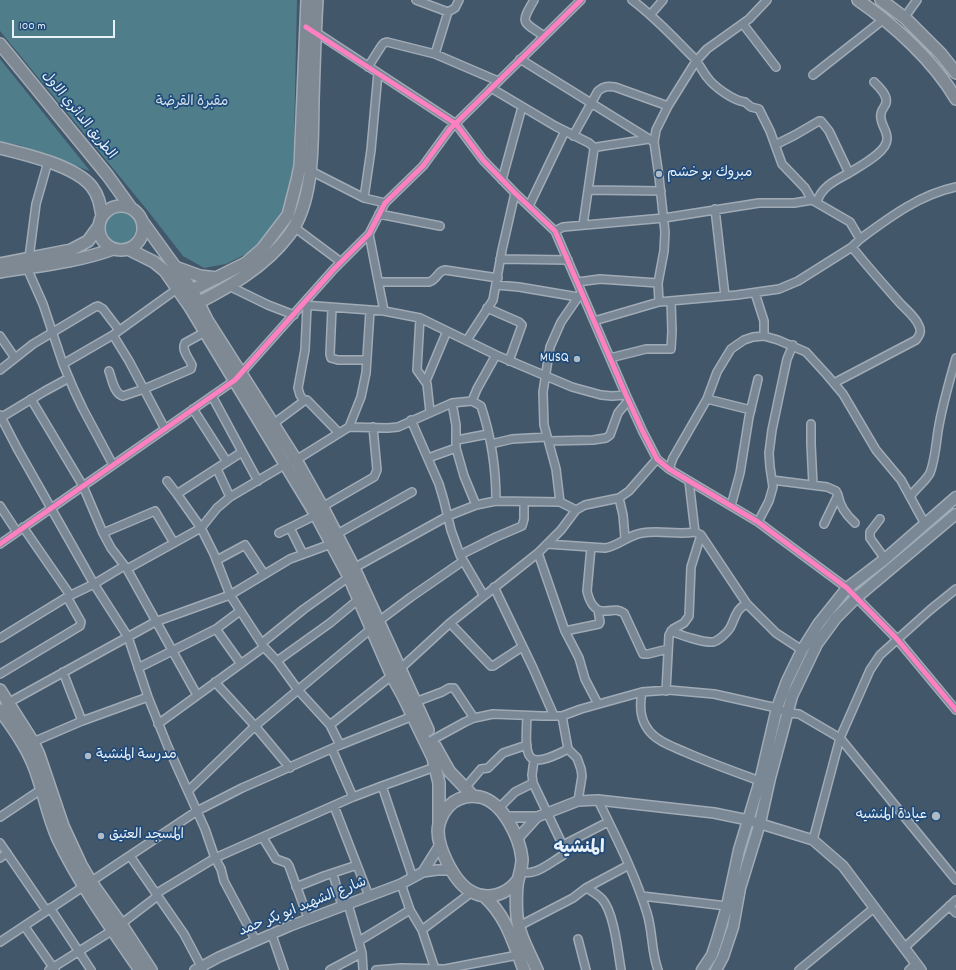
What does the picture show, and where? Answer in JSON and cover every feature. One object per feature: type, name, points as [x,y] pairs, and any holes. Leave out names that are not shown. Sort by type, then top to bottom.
[{"type":"main road","points":[[194,305],[252,272],[272,255],[290,234],[305,200],[311,170],[310,30],[307,0]]},
{"type":"main road","points":[[184,291],[217,278],[250,260],[262,249],[285,220],[290,210],[300,166],[310,30],[317,0]]},
{"type":"main road","points":[[858,0],[896,29],[924,57],[956,99]]},
{"type":"main road","points":[[881,0],[904,18],[940,54],[956,73]]},
{"type":"main road","name":"الطريق الدائري الاول","points":[[0,44],[108,176],[131,208]]},
{"type":"main road","points":[[0,148],[48,162],[70,171],[86,180],[97,195],[100,203],[99,233],[106,245],[120,250],[128,249],[134,246],[142,235],[142,221]]},
{"type":"main road","points":[[0,272],[79,247],[88,241],[108,210],[115,206],[123,206],[136,211],[175,267],[184,291]]},
{"type":"main road","points":[[0,264],[28,263],[99,254],[113,248]]},
{"type":"main road","points":[[128,249],[160,266],[184,291],[207,320],[238,377],[291,462],[352,572],[396,672],[413,716],[433,758],[440,793],[440,845],[458,880],[472,892],[484,896],[492,896],[502,894],[511,889],[519,876]]},
{"type":"main road","points":[[175,267],[192,273],[217,278]]},
{"type":"main road","points":[[207,320],[211,302],[215,293]]},
{"type":"main road","points":[[194,305],[205,332],[273,424],[291,462]]},
{"type":"main road","points":[[702,970],[712,955],[727,906],[739,850],[760,781],[777,708],[787,681],[802,650],[818,623],[847,588],[885,559],[956,497]]},
{"type":"main road","points":[[716,970],[723,957],[733,927],[740,888],[760,823],[792,696],[817,644],[836,618],[856,598],[956,514]]},
{"type":"main road","points":[[352,572],[359,599],[375,625]]},
{"type":"main road","points":[[396,672],[415,702],[443,762],[455,778],[469,792],[491,802],[502,812],[517,839],[522,860],[519,876],[516,915],[537,970]]},
{"type":"main road","points":[[0,690],[3,707],[33,764],[58,838],[117,927],[151,970]]},
{"type":"main road","points":[[3,707],[33,742],[45,771],[63,826],[88,885]]},
{"type":"main road","points":[[439,825],[446,809],[453,802],[462,798],[469,792]]},
{"type":"main road","points":[[484,896],[496,908],[503,918],[510,931],[524,970]]},
{"type":"main road","points":[[117,927],[140,970]]},
{"type":"street","points":[[416,0],[448,12]]},
{"type":"street","points":[[435,54],[448,12],[455,8],[460,0]]},
{"type":"street","points":[[534,0],[526,14],[526,24],[544,36]]},
{"type":"street","points":[[0,544],[238,377],[294,315],[305,305],[341,262],[369,234],[385,203],[423,166],[444,136],[580,0]]},
{"type":"street","points":[[632,0],[651,14],[696,61],[708,79],[730,97],[740,102],[745,102],[753,109],[758,109],[767,124],[782,164],[805,188],[814,201],[850,222],[860,239]]},
{"type":"street","points":[[651,14],[663,0]]},
{"type":"street","points":[[659,302],[658,283],[664,251],[665,232],[661,191],[651,141],[668,106],[696,61],[707,49],[742,24],[767,0]]},
{"type":"street","points":[[904,18],[917,0]]},
{"type":"street","points":[[813,75],[884,19]]},
{"type":"street","points":[[742,24],[776,67]]},
{"type":"street","points":[[310,30],[456,124],[483,160],[555,231],[578,282],[580,295],[594,321],[627,398],[658,459],[669,469],[758,522],[847,588],[897,639],[956,710]]},
{"type":"street","points":[[368,67],[382,45],[387,42],[435,54],[498,81]]},
{"type":"street","points":[[520,59],[651,141]]},
{"type":"street","points":[[364,198],[371,150],[378,73]]},
{"type":"street","points":[[555,231],[564,227],[664,218],[759,203],[794,203],[814,201],[835,180],[866,163],[880,151],[886,142],[886,132],[880,118],[886,104],[886,98],[882,90],[874,82]]},
{"type":"street","points":[[573,136],[598,91],[604,87],[609,86],[668,106]]},
{"type":"street","points":[[491,88],[573,136],[590,143],[595,148]]},
{"type":"street","points":[[502,180],[522,107]]},
{"type":"street","points":[[775,145],[818,121],[821,121],[829,132],[849,173]]},
{"type":"street","points":[[529,206],[565,131]]},
{"type":"street","points":[[595,148],[651,141]]},
{"type":"street","points":[[583,225],[593,150],[595,148]]},
{"type":"street","points":[[48,162],[36,204],[28,263],[53,331],[63,364],[82,409],[113,465]]},
{"type":"street","points":[[300,166],[311,170],[364,198],[385,203]]},
{"type":"street","points":[[594,321],[659,302],[755,293],[779,288],[798,281],[852,247],[860,239],[888,219],[920,199],[942,190],[956,187]]},
{"type":"street","points":[[588,190],[661,191]]},
{"type":"street","points":[[467,340],[493,300],[500,259],[515,193]]},
{"type":"street","points":[[715,209],[725,296]]},
{"type":"street","points":[[380,214],[440,226]]},
{"type":"street","points":[[294,227],[341,262]]},
{"type":"street","points":[[369,234],[384,311]]},
{"type":"street","points":[[834,384],[916,340],[920,331],[919,326],[913,317],[852,247]]},
{"type":"street","points":[[500,259],[568,260]]},
{"type":"street","points":[[379,282],[429,282],[435,279],[439,273],[444,270],[519,287],[580,295]]},
{"type":"street","points":[[578,282],[600,279],[658,283]]},
{"type":"street","points":[[229,286],[268,305],[294,315]]},
{"type":"street","points":[[63,364],[184,291]]},
{"type":"street","points":[[755,293],[764,322],[764,336]]},
{"type":"street","points":[[560,502],[556,469],[544,424],[543,408],[545,376],[550,348],[556,332],[561,322],[580,295]]},
{"type":"street","points":[[610,358],[646,349],[671,349],[671,301]]},
{"type":"street","points":[[305,305],[384,311],[420,318],[496,355],[581,390],[600,395],[627,398]]},
{"type":"street","points":[[304,401],[298,388],[305,350],[305,305]]},
{"type":"street","points":[[0,370],[33,344],[98,306],[103,309],[119,330]]},
{"type":"street","points":[[332,308],[331,358],[338,360],[366,360]]},
{"type":"street","points":[[487,308],[519,322],[522,325],[510,361]]},
{"type":"street","points":[[349,427],[361,397],[366,373],[370,310]]},
{"type":"street","points":[[420,318],[417,370],[426,381]]},
{"type":"street","points":[[430,412],[426,381],[448,331]]},
{"type":"street","points":[[109,371],[116,392],[123,396],[191,369],[192,365],[183,346],[185,343],[205,332]]},
{"type":"street","points":[[113,335],[144,388],[165,429]]},
{"type":"street","points":[[0,336],[14,358]]},
{"type":"street","points":[[669,469],[673,458],[707,399],[716,372],[731,349],[753,336],[764,336],[793,345],[812,357],[842,394],[874,446],[901,480],[925,524]]},
{"type":"street","points":[[758,522],[769,501],[773,487],[769,453],[772,430],[787,359],[793,345]]},
{"type":"street","points":[[472,401],[496,355]]},
{"type":"street","points":[[910,497],[915,489],[926,480],[930,472],[936,450],[944,401],[956,358]]},
{"type":"street","points":[[69,378],[1,416],[50,508],[94,584],[128,637],[158,724],[189,790],[215,858],[221,869],[229,893],[256,942]]},
{"type":"street","points":[[731,506],[740,473],[748,417],[758,379]]},
{"type":"street","points":[[212,396],[258,481]]},
{"type":"street","points":[[491,444],[512,439],[593,440],[606,438],[610,434],[618,413],[627,398]]},
{"type":"street","points":[[31,399],[83,486],[111,548],[125,568],[197,695]]},
{"type":"street","points":[[707,399],[751,410]]},
{"type":"street","points":[[273,424],[304,401],[309,401],[339,433]]},
{"type":"street","points":[[0,638],[69,596],[201,528],[217,508],[230,497],[349,427],[398,427],[452,403],[472,401],[481,406],[491,444],[495,472],[496,501]]},
{"type":"street","points":[[452,403],[457,444],[464,476],[476,505]]},
{"type":"street","points":[[193,409],[227,462]]},
{"type":"street","points":[[411,420],[439,484],[451,530],[462,558],[484,596]]},
{"type":"street","points":[[811,424],[813,485]]},
{"type":"street","points":[[279,533],[319,511],[374,477],[377,470],[373,427]]},
{"type":"street","points":[[428,458],[457,444],[488,434]]},
{"type":"street","points":[[177,494],[242,452]]},
{"type":"street","points":[[330,726],[396,672],[450,623],[538,553],[561,530],[576,510],[585,505],[619,498],[629,491],[658,459]]},
{"type":"street","points":[[217,469],[230,497]]},
{"type":"street","points":[[772,480],[813,485],[836,491],[843,510],[855,523]]},
{"type":"street","points":[[666,690],[669,635],[671,631],[684,623],[689,616],[691,567],[698,533],[689,481]]},
{"type":"street","points":[[166,482],[177,494],[201,528],[230,595],[240,611],[263,645],[277,661],[298,690],[330,726],[340,745]]},
{"type":"street","points":[[3,707],[63,672],[156,622],[230,595],[290,559],[334,539],[412,492]]},
{"type":"street","points":[[824,524],[838,495]]},
{"type":"street","points":[[619,498],[626,538]]},
{"type":"street","points":[[158,724],[240,664],[304,609],[352,572],[448,516],[476,505],[496,501],[560,502],[576,510]]},
{"type":"street","points":[[189,790],[255,726],[375,625],[462,558],[496,537],[522,526],[524,519],[524,502]]},
{"type":"street","points":[[0,506],[20,529],[69,596],[81,622],[80,626],[0,674]]},
{"type":"street","points":[[103,533],[155,511],[174,543]]},
{"type":"street","points":[[880,519],[870,532],[870,538],[885,559]]},
{"type":"street","points":[[290,528],[303,554]]},
{"type":"street","points":[[547,544],[605,548],[611,547],[626,538],[642,533],[698,533]]},
{"type":"street","points":[[698,533],[748,604],[776,633],[802,650]]},
{"type":"street","points":[[216,560],[245,545],[264,574]]},
{"type":"street","points":[[591,547],[587,591],[588,598],[592,604],[598,610],[604,612],[613,609],[624,613],[643,654],[668,649]]},
{"type":"street","points":[[538,553],[565,631],[579,658],[585,679],[598,704]]},
{"type":"street","points":[[494,587],[533,668],[554,716]]},
{"type":"street","points":[[813,840],[840,738],[870,670],[880,655],[897,639],[954,591],[956,600]]},
{"type":"street","points":[[277,661],[330,623],[359,599]]},
{"type":"street","points":[[671,631],[688,637],[713,642],[716,641],[730,629],[735,616],[742,606],[748,604]]},
{"type":"street","points":[[565,631],[599,624],[598,610]]},
{"type":"street","points":[[138,668],[171,650],[216,629],[240,611]]},
{"type":"street","points":[[450,623],[491,666],[522,647]]},
{"type":"street","points":[[216,629],[240,664]]},
{"type":"street","points":[[63,672],[82,721]]},
{"type":"street","points":[[216,682],[290,768]]},
{"type":"street","points":[[415,702],[449,688],[454,688],[474,718]]},
{"type":"street","points":[[432,740],[474,718],[493,714],[562,716],[642,692],[666,690],[714,694],[777,708],[788,713],[799,714],[840,738],[956,880]]},
{"type":"street","points":[[642,692],[641,715],[652,734],[662,742],[725,769],[760,781]]},
{"type":"street","points":[[33,742],[82,721],[148,698]]},
{"type":"street","points":[[0,942],[48,909],[88,885],[197,811],[230,794],[340,745],[413,716]]},
{"type":"street","points":[[528,716],[527,745],[530,758],[534,760],[544,760],[568,749]]},
{"type":"street","points":[[562,716],[568,749],[577,758],[581,769],[582,776],[578,801]]},
{"type":"street","points":[[469,792],[481,769],[488,768],[504,753],[527,745]]},
{"type":"street","points":[[332,749],[352,797]]},
{"type":"street","points":[[519,876],[524,873],[533,873],[565,853],[563,845],[533,783],[532,775],[534,760]]},
{"type":"street","points":[[25,926],[52,969],[117,927],[155,898],[157,893],[215,858],[263,838],[352,797],[435,767]]},
{"type":"street","points":[[533,783],[515,792],[502,812],[537,817]]},
{"type":"street","points":[[382,786],[413,878]]},
{"type":"street","points":[[0,817],[42,788]]},
{"type":"street","points":[[598,800],[642,896],[648,916],[653,956],[658,970]]},
{"type":"street","points":[[517,839],[537,817],[578,801],[598,800],[714,813],[760,823],[813,840],[843,866],[904,948],[915,968]]},
{"type":"street","points":[[334,806],[369,896]]},
{"type":"street","points":[[563,845],[608,822]]},
{"type":"street","points":[[263,838],[276,859],[287,863],[289,866],[308,918]]},
{"type":"street","points":[[0,843],[91,970]]},
{"type":"street","name":"شارع الشهيد ابو بكر حمد","points":[[423,872],[440,845]]},
{"type":"street","points":[[0,858],[7,853]]},
{"type":"street","points":[[130,856],[184,934],[200,969]]},
{"type":"street","points":[[296,887],[357,865]]},
{"type":"street","points":[[519,926],[573,898],[586,888],[629,865]]},
{"type":"street","name":"شارع الشهيد ابو بكر حمد","points":[[200,969],[219,957],[308,918],[401,884],[423,872],[452,870]]},
{"type":"street","points":[[333,874],[359,941],[362,953],[363,970]]},
{"type":"street","points":[[401,884],[410,910],[422,930],[435,969]]},
{"type":"street","points":[[586,888],[602,899],[608,909],[616,939],[621,970]]},
{"type":"street","points":[[422,930],[472,892]]},
{"type":"street","points":[[642,896],[727,906]]},
{"type":"street","points":[[904,948],[956,900]]},
{"type":"street","points":[[950,906],[956,913]]},
{"type":"street","points":[[799,970],[874,908]]},
{"type":"street","points":[[359,941],[410,910]]},
{"type":"street","points":[[272,935],[282,970]]},
{"type":"street","points":[[578,939],[586,970]]},
{"type":"street","points":[[330,970],[362,953]]},
{"type":"street","points":[[376,970],[456,968],[518,955]]},
{"type":"green space","name":"مقبرة القرضة","points":[[0,0],[297,0],[293,185],[284,214],[250,252],[226,264],[204,268],[183,256],[148,211],[0,31]]},
{"type":"green space","points":[[0,59],[90,171],[19,145],[0,142]]},
{"type":"green space","points":[[122,210],[131,215],[135,220],[135,234],[131,239],[126,243],[116,244],[112,243],[103,234],[102,224],[103,220],[112,211]]},
{"type":"cycle path","points":[[0,544],[235,380],[334,269],[369,234],[385,203],[423,166],[450,129],[581,0]]},
{"type":"cycle path","points":[[306,27],[456,124],[483,160],[555,231],[626,395],[657,459],[669,469],[758,522],[847,588],[897,639],[956,710]]},
{"type":"place","name":"مبروك بو خشم","points":[[659,174]]},
{"type":"place","name":"MUSQ","points":[[577,359]]},
{"type":"place","name":"مدرسة المنشية","points":[[88,756]]},
{"type":"place","name":"عيادة المنشيه","points":[[936,816]]},
{"type":"place","name":"المسجد العتيق","points":[[101,836]]},
{"type":"district","name":"المنشيه","points":[[579,850]]}]
